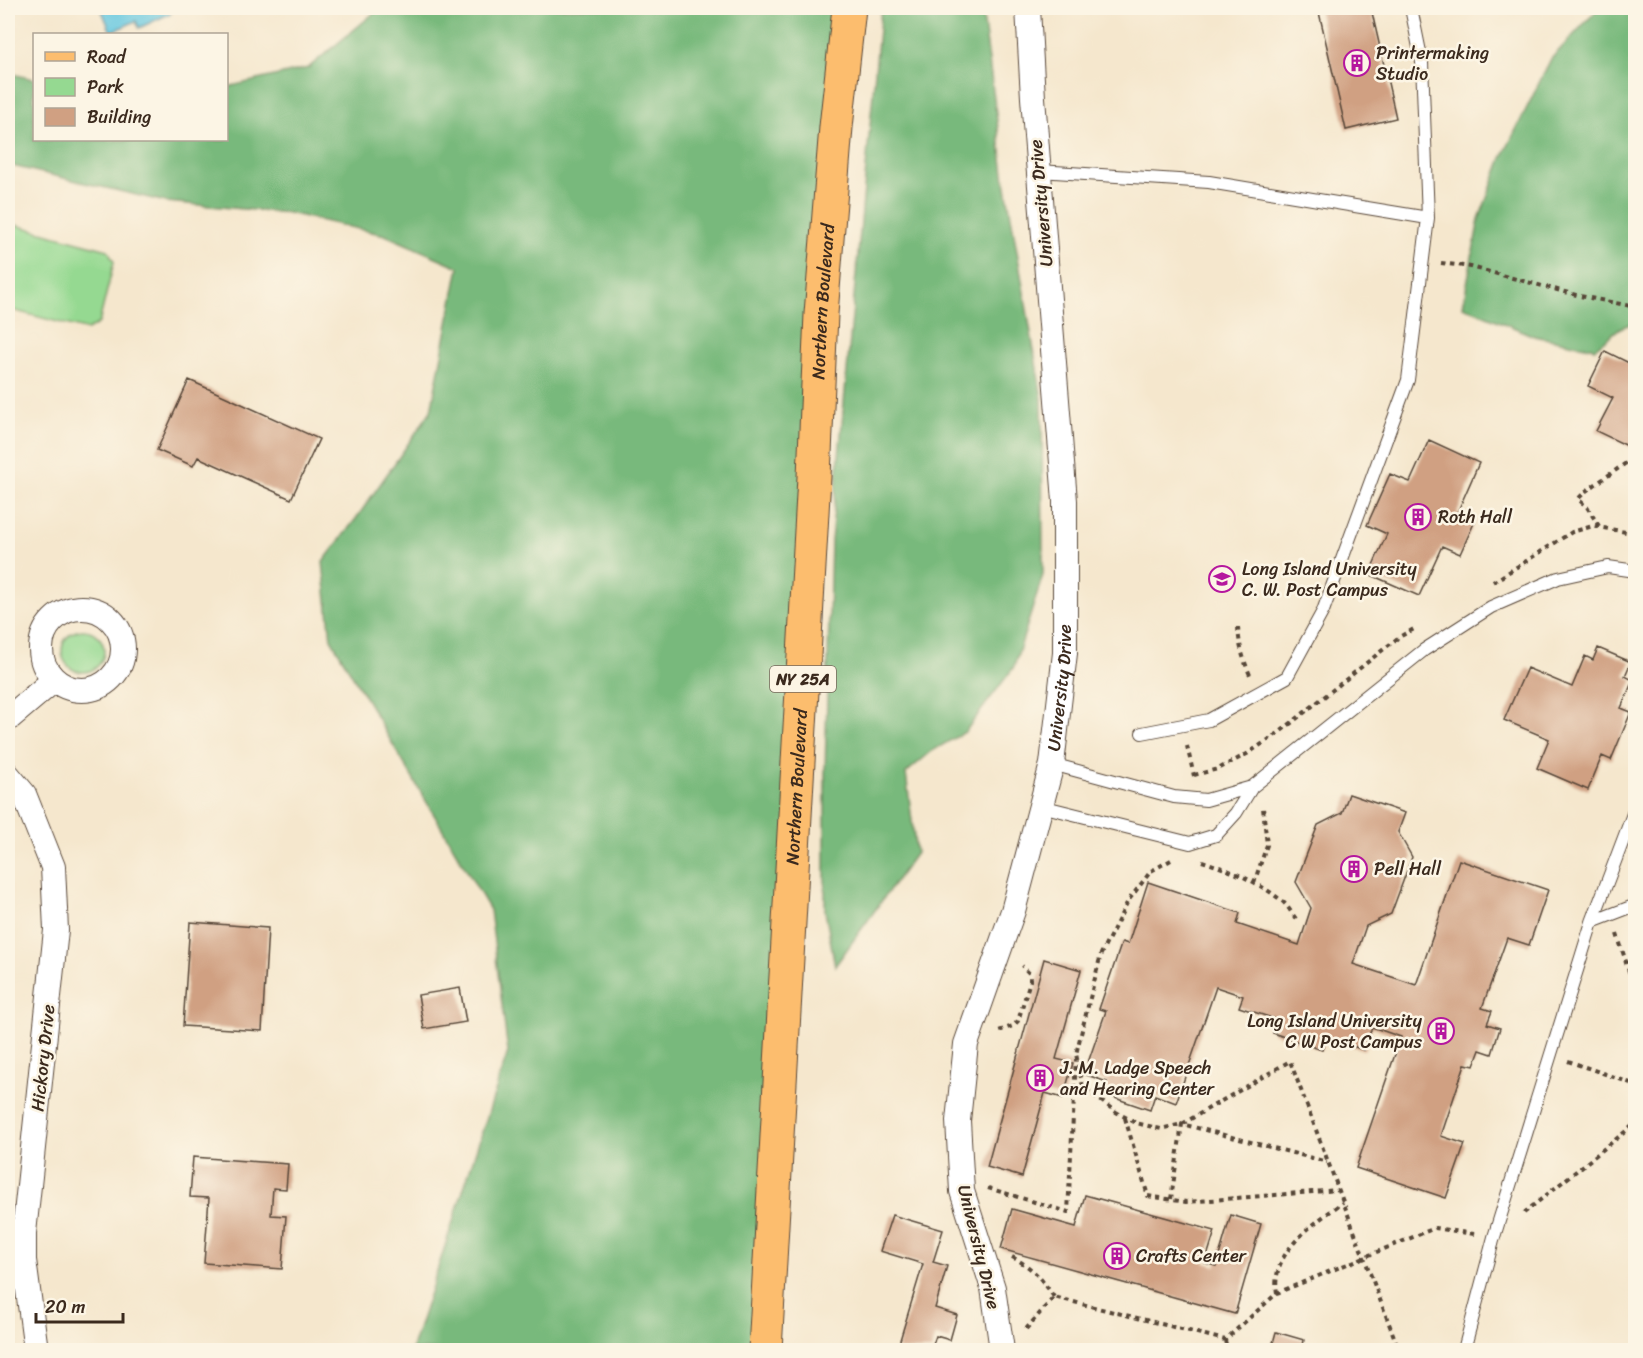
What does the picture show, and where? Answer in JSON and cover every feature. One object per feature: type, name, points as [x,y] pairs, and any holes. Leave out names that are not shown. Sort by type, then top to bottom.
[{"type":"main road","name":"Northern Boulevard","points":[[765,1350],[814,489],[821,314],[836,127],[849,8]]},
{"type":"street","name":"University Drive","points":[[1002,1350],[993,1288],[962,1191],[958,1121],[966,1044],[1012,911],[1052,764],[1065,653],[1065,501],[1038,171],[1029,8]]},
{"type":"street","points":[[8,719],[54,680]]},
{"type":"street","name":"Hickory Drive","points":[[8,776],[24,794],[53,867],[56,930],[24,1233],[24,1260],[36,1350]]},
{"type":"lane","points":[[1142,733],[1209,720],[1287,677],[1323,611],[1408,380],[1428,218],[1422,62],[1411,8]]},
{"type":"lane","points":[[1038,171],[1209,182],[1428,218]]},
{"type":"lane","points":[[1041,806],[1190,843],[1216,835],[1236,813],[1251,787],[1424,650],[1491,607],[1558,578],[1608,567],[1635,570]]},
{"type":"lane","points":[[1052,764],[1174,797],[1206,800],[1251,787]]},
{"type":"lane","points":[[1464,1350],[1494,1237],[1550,1055],[1592,922],[1635,806]]},
{"type":"lane","points":[[1592,922],[1635,905]]},
{"type":"path","points":[[1422,261],[1471,267],[1580,296],[1635,307]]},
{"type":"path","points":[[1599,527],[1587,507],[1578,499],[1635,456]]},
{"type":"path","points":[[1238,627],[1243,659],[1258,693]]},
{"type":"path","points":[[1182,725],[1194,775]]},
{"type":"path","points":[[962,1180],[1068,1212],[1076,1054],[1101,954],[1128,901],[1151,871],[1175,859]]},
{"type":"path","points":[[1193,859],[1221,867],[1254,883],[1283,902],[1297,920]]},
{"type":"path","points":[[1611,915],[1635,993]]},
{"type":"path","points":[[994,1035],[1018,1021],[1030,981],[1030,974],[1018,961]]},
{"type":"path","points":[[1076,1054],[1083,1087],[1136,1123],[1161,1129],[1182,1124],[1290,1061],[1399,1350]]},
{"type":"path","points":[[1550,1055],[1635,1085]]},
{"type":"path","points":[[1125,1117],[1148,1196],[1186,1202],[1338,1190]]},
{"type":"path","points":[[1225,1340],[1276,1293],[1435,1228],[1494,1237],[1635,1123]]},
{"type":"path","points":[[1182,1124],[1328,1162]]},
{"type":"path","points":[[1171,1199],[1182,1124]]},
{"type":"path","points":[[1276,1293],[1278,1270],[1286,1252],[1301,1235],[1342,1202]]},
{"type":"path","points":[[978,1239],[1022,1262],[1040,1277],[1054,1297],[1225,1340]]},
{"type":"path","points":[[1023,1333],[1054,1297]]},
{"type":"path","points":[[1225,1340],[1227,1350]]},
{"type":"green space","points":[[380,8],[849,8],[765,1350],[412,1350],[508,1052],[490,910],[331,639],[323,562],[431,411],[459,267],[385,235],[288,213],[166,202],[8,165],[8,73],[33,79],[33,141],[228,141],[228,87],[308,68]]},
{"type":"green space","points":[[881,8],[982,8],[1005,181],[1042,398],[1043,575],[1014,667],[965,732],[932,751],[906,773],[916,853],[835,966],[825,911],[825,774],[831,541]]},
{"type":"green space","points":[[1599,8],[1635,8],[1636,322],[1620,328],[1595,348],[1534,336],[1463,306],[1479,219],[1502,158],[1551,59]]},
{"type":"green space","points":[[8,223],[108,250],[114,262],[99,323],[88,330],[8,309]]},
{"type":"green space","points":[[83,630],[98,636],[104,651],[98,666],[83,672],[68,666],[62,651],[68,636]]},
{"type":"water","points":[[104,8],[169,8],[171,13],[139,28],[136,21],[111,32],[102,11]]},
{"type":"building","name":"Printermaking Studio","points":[[1318,8],[1371,8],[1396,118],[1346,130]]},
{"type":"building","points":[[1636,350],[1636,450],[1596,431],[1613,398],[1588,386],[1605,351],[1629,363]]},
{"type":"building","points":[[189,380],[319,439],[291,499],[198,457],[193,466],[157,450]]},
{"type":"building","name":"Roth Hall","points":[[1429,440],[1479,463],[1457,513],[1475,521],[1460,554],[1442,546],[1419,596],[1369,574],[1387,534],[1367,525],[1390,474],[1410,482]]},
{"type":"building","points":[[1598,648],[1631,662],[1625,676],[1633,680],[1621,708],[1631,712],[1611,760],[1602,756],[1588,790],[1537,768],[1549,739],[1504,720],[1527,668],[1572,687],[1585,656],[1593,660]]},
{"type":"building","name":"Long Island University C W Post Campus","points":[[1349,794],[1405,813],[1398,832],[1412,857],[1391,914],[1366,926],[1353,964],[1416,985],[1459,860],[1548,890],[1529,945],[1507,938],[1482,1008],[1492,1011],[1487,1024],[1500,1028],[1492,1054],[1480,1050],[1474,1066],[1465,1064],[1441,1136],[1465,1144],[1446,1198],[1356,1168],[1401,1037],[1372,1027],[1364,1050],[1326,1037],[1322,1050],[1273,1033],[1278,1020],[1239,1007],[1243,996],[1216,987],[1176,1103],[1155,1095],[1150,1110],[1103,1094],[1107,1082],[1084,1074],[1106,1011],[1099,1009],[1122,942],[1128,944],[1148,882],[1240,913],[1237,924],[1299,945],[1311,908],[1296,882],[1318,825],[1342,813]]},
{"type":"building","points":[[190,922],[268,928],[262,1031],[183,1026]]},
{"type":"building","name":"J. M. Ladge Speech and Hearing Center","points":[[1044,959],[1081,970],[1056,1059],[1073,1063],[1063,1098],[1045,1093],[1022,1177],[987,1167]]},
{"type":"building","points":[[460,988],[466,1022],[424,1029],[418,995]]},
{"type":"building","points":[[193,1157],[288,1164],[286,1189],[273,1188],[271,1215],[286,1216],[282,1269],[204,1263],[209,1198],[190,1197]]},
{"type":"building","name":"Crafts Center","points":[[1085,1195],[1215,1231],[1205,1263],[1216,1266],[1231,1215],[1261,1224],[1235,1314],[1001,1249],[1012,1209],[1076,1227]]},
{"type":"building","points":[[892,1215],[943,1230],[933,1262],[947,1266],[935,1308],[957,1315],[950,1340],[936,1336],[931,1350],[897,1350],[923,1264],[880,1251]]},
{"type":"building","points":[[1276,1332],[1304,1340],[1302,1350],[1271,1350]]},
{"type":"place","name":"Printermaking Studio","points":[[1357,63]]},
{"type":"place","name":"Roth Hall","points":[[1418,517]]},
{"type":"place","name":"Long Island University C. W. Post Campus","points":[[1222,579]]},
{"type":"place","name":"Pell Hall","points":[[1354,869]]},
{"type":"place","name":"Long Island University C W Post Campus","points":[[1441,1031]]},
{"type":"place","name":"J. M. Ladge Speech and Hearing Center","points":[[1040,1078]]},
{"type":"place","name":"Crafts Center","points":[[1117,1256]]}]
